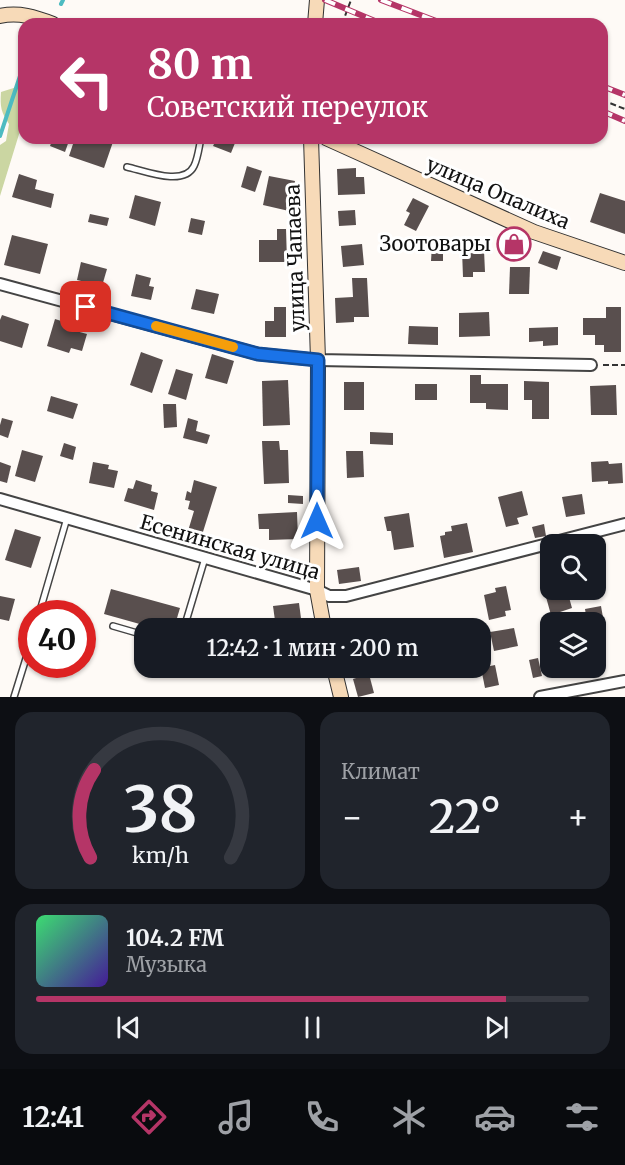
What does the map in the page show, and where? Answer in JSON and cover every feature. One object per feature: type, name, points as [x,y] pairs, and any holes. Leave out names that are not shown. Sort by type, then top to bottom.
[{"type":"street","points":[[316,18],[317,0]]},
{"type":"street","points":[[0,16],[23,15],[38,18]]},
{"type":"street","name":"улица Чапаева","points":[[311,144],[318,360],[317,590],[322,618]]},
{"type":"street","name":"улица Опалиха","points":[[339,144],[534,232],[625,263]]},
{"type":"street","points":[[0,284],[258,354],[318,360],[591,365]]},
{"type":"street","name":"Есенинская улица","points":[[0,499],[317,590],[330,596],[346,596],[625,524]]},
{"type":"street","points":[[336,678],[341,697]]},
{"type":"street","points":[[540,697],[625,681]]},
{"type":"lane","points":[[127,167],[173,178],[186,176],[194,167],[200,144]]},
{"type":"lane","points":[[43,600],[68,518]]},
{"type":"lane","points":[[187,618],[205,558]]},
{"type":"lane","points":[[113,626],[134,632]]},
{"type":"lane","points":[[14,697],[20,678]]},
{"type":"path","points":[[344,18],[351,0]]},
{"type":"path","points":[[608,102],[625,109]]},
{"type":"path","points":[[591,365],[625,365]]},
{"type":"green space","points":[[18,87],[18,138],[0,196],[0,145],[6,141],[9,124],[2,109],[1,92]]},
{"type":"building","points":[[51,144],[68,144],[65,152],[50,146]]},
{"type":"building","points":[[73,144],[112,144],[104,168],[69,156]]},
{"type":"building","points":[[214,144],[235,144],[231,153],[213,146]]},
{"type":"building","points":[[247,166],[262,171],[255,192],[241,187]]},
{"type":"building","points":[[356,168],[356,177],[364,177],[365,194],[338,195],[337,169]]},
{"type":"building","points":[[19,174],[37,180],[35,189],[54,194],[51,208],[12,197]]},
{"type":"building","points":[[269,176],[295,181],[289,211],[263,205]]},
{"type":"building","points":[[600,193],[625,201],[625,234],[590,222]]},
{"type":"building","points":[[135,195],[161,202],[155,226],[129,218]]},
{"type":"building","points":[[413,198],[429,206],[416,231],[404,225],[410,213],[406,211]]},
{"type":"building","points":[[355,210],[356,225],[339,226],[338,211]]},
{"type":"building","points":[[90,214],[109,218],[107,226],[88,222]]},
{"type":"building","points":[[191,218],[205,221],[202,235],[188,232]]},
{"type":"building","points":[[277,229],[286,229],[287,262],[259,262],[259,240],[277,240]]},
{"type":"building","points":[[12,235],[48,244],[40,274],[4,265]]},
{"type":"building","points":[[510,237],[521,242],[518,250],[506,245]]},
{"type":"building","points":[[362,244],[364,265],[343,267],[341,246]]},
{"type":"building","points":[[432,244],[443,244],[443,261],[431,261]]},
{"type":"building","points":[[462,250],[484,250],[485,272],[473,272],[473,277],[463,277]]},
{"type":"building","points":[[543,251],[561,257],[557,270],[538,263]]},
{"type":"building","points":[[81,262],[107,269],[102,286],[77,280]]},
{"type":"building","points":[[510,267],[530,267],[529,294],[509,294]]},
{"type":"building","points":[[136,274],[151,278],[149,286],[154,287],[151,300],[131,296]]},
{"type":"building","points":[[352,278],[367,278],[369,317],[354,317],[354,322],[336,323],[335,298],[353,297]]},
{"type":"building","points":[[196,289],[219,294],[214,314],[191,309]]},
{"type":"building","points":[[274,307],[286,307],[286,337],[265,337],[265,321],[274,321]]},
{"type":"building","points":[[606,307],[621,307],[621,352],[604,352],[604,345],[595,345],[595,335],[583,335],[583,318],[606,318]]},
{"type":"building","points":[[489,312],[490,336],[459,337],[459,313]]},
{"type":"building","points":[[2,315],[29,324],[22,348],[0,341]]},
{"type":"building","points":[[55,319],[77,326],[76,331],[87,334],[82,351],[71,348],[69,353],[47,346]]},
{"type":"building","points":[[409,326],[438,327],[438,345],[408,344]]},
{"type":"building","points":[[558,327],[558,345],[543,346],[543,341],[529,342],[529,328]]},
{"type":"building","points":[[141,352],[163,360],[152,393],[130,385]]},
{"type":"building","points":[[212,354],[234,361],[227,384],[205,378]]},
{"type":"building","points":[[176,369],[193,374],[186,400],[168,394]]},
{"type":"building","points":[[470,375],[481,375],[481,384],[508,384],[508,410],[486,409],[486,403],[470,403]]},
{"type":"building","points":[[288,380],[290,425],[263,426],[262,381]]},
{"type":"building","points":[[524,381],[549,382],[549,419],[532,419],[532,400],[524,400]]},
{"type":"building","points":[[344,382],[364,382],[364,410],[344,410]]},
{"type":"building","points":[[415,384],[437,384],[437,400],[415,400]]},
{"type":"building","points":[[616,385],[617,415],[591,415],[590,386]]},
{"type":"building","points":[[51,396],[78,404],[73,419],[47,411]]},
{"type":"building","points":[[163,404],[176,404],[177,427],[164,428]]},
{"type":"building","points":[[2,418],[13,421],[8,438],[0,435]]},
{"type":"building","points":[[188,418],[198,421],[196,431],[210,435],[207,444],[183,438]]},
{"type":"building","points":[[370,432],[393,433],[393,445],[370,444]]},
{"type":"building","points":[[262,441],[279,441],[280,450],[288,450],[289,483],[264,484]]},
{"type":"building","points":[[64,443],[76,447],[73,460],[60,456]]},
{"type":"building","points":[[22,450],[43,456],[35,482],[15,476]]},
{"type":"building","points":[[346,451],[363,451],[364,477],[347,478]]},
{"type":"building","points":[[608,461],[609,464],[622,463],[623,483],[592,482],[591,462]]},
{"type":"building","points":[[0,462],[11,466],[7,483],[0,481]]},
{"type":"building","points":[[93,462],[109,465],[108,469],[118,471],[114,488],[89,483]]},
{"type":"building","points":[[136,480],[152,485],[151,491],[158,493],[154,510],[124,501],[128,488],[133,489]]},
{"type":"building","points":[[194,480],[217,487],[202,535],[188,531],[194,511],[188,509],[190,501],[185,500],[187,491],[191,493]]},
{"type":"building","points":[[522,491],[528,515],[517,518],[519,524],[506,527],[498,497]]},
{"type":"building","points":[[582,494],[585,514],[566,517],[562,497]]},
{"type":"building","points":[[288,495],[303,496],[303,504],[288,503]]},
{"type":"building","points":[[297,512],[298,539],[269,540],[269,529],[259,529],[258,514]]},
{"type":"building","points":[[409,513],[414,547],[394,550],[391,531],[387,531],[384,517]]},
{"type":"building","points":[[467,523],[473,552],[444,558],[440,536],[452,531],[451,526]]},
{"type":"building","points":[[544,524],[546,534],[540,534],[540,537],[535,538],[532,527]]},
{"type":"building","points":[[15,529],[41,537],[31,568],[5,560]]},
{"type":"building","points":[[359,567],[361,581],[339,584],[337,570]]},
{"type":"building","points":[[506,586],[511,610],[505,611],[506,616],[491,620],[489,618],[484,595],[496,592],[495,588]]},
{"type":"building","points":[[111,589],[180,608],[177,618],[134,618],[134,622],[104,614]]},
{"type":"building","points":[[0,596],[15,599],[9,621],[0,619]]},
{"type":"building","points":[[547,600],[570,600],[572,608],[550,612]]},
{"type":"building","points":[[299,603],[301,618],[275,618],[273,606]]},
{"type":"building","points":[[601,606],[602,612],[585,612],[585,609]]},
{"type":"building","points":[[514,628],[518,646],[494,651],[491,632]]},
{"type":"building","points":[[538,658],[540,676],[533,678],[529,660]]},
{"type":"building","points":[[495,665],[499,685],[485,688],[483,678],[491,678],[491,666]]},
{"type":"building","points":[[370,678],[374,693],[358,697],[353,679]]},
{"type":"waterway","points":[[61,4],[63,0]]},
{"type":"waterway","points":[[0,136],[18,82]]},
{"type":"railway","points":[[325,0],[368,18]]},
{"type":"railway","points":[[381,0],[428,18]]},
{"type":"railway","points":[[608,88],[625,95]]},
{"type":"railway","points":[[608,114],[625,121]]},
{"type":"slow traffic","points":[[156,326],[233,347]]},
{"type":"place","name":"Зоотовары","points":[[514,244]]},
{"type":"route","points":[[86,307],[258,354],[318,360],[317,521]]}]
